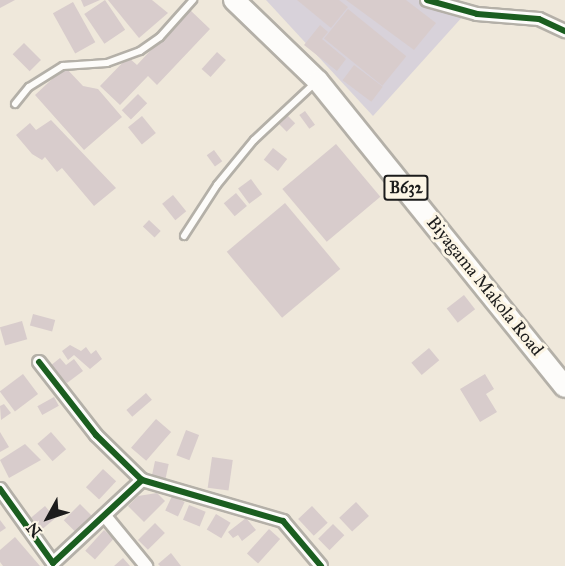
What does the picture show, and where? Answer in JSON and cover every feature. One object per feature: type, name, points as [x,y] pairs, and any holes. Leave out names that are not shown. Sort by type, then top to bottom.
[{"type":"main road","name":"Biyagama Makola Road","points":[[234,0],[318,81],[565,387]]},
{"type":"street","points":[[427,0],[477,14],[539,19],[565,31]]},
{"type":"street","points":[[39,362],[96,435],[142,480],[283,521],[321,566]]},
{"type":"street","points":[[0,489],[53,563],[142,480]]},
{"type":"street","points":[[105,516],[146,566]]},
{"type":"lane","points":[[15,104],[29,87],[63,66],[107,63],[140,51],[160,37],[193,0]]},
{"type":"lane","points":[[184,236],[217,185],[254,140],[318,81]]},
{"type":"shaded area","points":[[266,0],[418,0],[464,15],[373,116]]},
{"type":"building","points":[[0,0],[15,0],[0,8]]},
{"type":"building","points":[[81,0],[100,0],[84,7]]},
{"type":"building","points":[[105,0],[125,30],[104,44],[84,14]]},
{"type":"building","points":[[108,0],[152,0],[168,13],[139,38]]},
{"type":"building","points":[[297,0],[339,0],[348,7],[331,28]]},
{"type":"building","points":[[346,0],[406,0],[436,23],[414,50]]},
{"type":"building","points":[[73,2],[95,42],[75,53],[53,13]]},
{"type":"building","points":[[189,9],[210,29],[157,85],[148,76],[120,105],[100,86],[128,57],[137,65]]},
{"type":"building","points":[[348,9],[406,56],[382,86],[324,39]]},
{"type":"building","points":[[320,25],[328,32],[322,39],[346,59],[337,71],[304,45]]},
{"type":"building","points":[[24,43],[41,60],[30,71],[13,54]]},
{"type":"building","points":[[217,52],[226,60],[211,77],[202,69]]},
{"type":"building","points":[[354,65],[383,87],[371,102],[343,80]]},
{"type":"building","points":[[65,67],[83,86],[98,89],[122,117],[84,150],[35,95]]},
{"type":"building","points":[[138,94],[147,103],[131,119],[122,110]]},
{"type":"building","points":[[305,111],[315,125],[309,129],[299,115]]},
{"type":"building","points":[[286,114],[295,123],[287,132],[278,122]]},
{"type":"building","points":[[142,116],[156,133],[142,144],[128,127]]},
{"type":"building","points":[[51,120],[116,188],[94,206],[62,168],[57,172],[45,157],[42,160],[32,154],[16,135],[30,123],[36,130]]},
{"type":"building","points":[[336,144],[380,197],[327,242],[282,189]]},
{"type":"building","points":[[273,148],[287,159],[278,171],[264,160]]},
{"type":"building","points":[[214,150],[222,161],[215,167],[207,155]]},
{"type":"building","points":[[251,179],[262,194],[249,204],[238,188]]},
{"type":"building","points":[[236,193],[247,206],[235,216],[224,203]]},
{"type":"building","points":[[173,195],[186,211],[175,220],[162,204]]},
{"type":"building","points":[[285,203],[340,269],[282,318],[227,252]]},
{"type":"building","points":[[149,220],[161,231],[155,237],[143,227]]},
{"type":"building","points":[[464,295],[475,309],[458,323],[447,309]]},
{"type":"building","points":[[33,314],[55,320],[52,332],[30,326]]},
{"type":"building","points":[[22,321],[27,339],[5,346],[0,327]]},
{"type":"building","points":[[70,345],[81,351],[86,347],[91,354],[96,350],[102,359],[90,369],[74,355],[68,360],[62,351]]},
{"type":"building","points":[[429,348],[439,360],[422,375],[411,363]]},
{"type":"building","points":[[60,358],[66,365],[74,359],[83,371],[67,383],[50,366]]},
{"type":"building","points":[[23,374],[38,394],[15,411],[0,391]]},
{"type":"building","points":[[485,374],[494,389],[486,394],[497,412],[480,422],[460,389]]},
{"type":"building","points":[[146,393],[152,400],[132,417],[126,410]]},
{"type":"building","points":[[54,397],[59,406],[42,415],[37,406]]},
{"type":"building","points":[[4,404],[11,413],[1,420],[0,406]]},
{"type":"building","points":[[156,419],[171,432],[146,461],[131,448]]},
{"type":"building","points":[[186,430],[199,435],[189,460],[176,455]]},
{"type":"building","points":[[0,432],[9,447],[0,452]]},
{"type":"building","points":[[51,432],[66,449],[53,461],[37,444]]},
{"type":"building","points":[[25,444],[41,460],[9,478],[0,460]]},
{"type":"building","points":[[212,457],[233,460],[228,491],[208,488]]},
{"type":"building","points":[[155,461],[169,464],[166,479],[152,476]]},
{"type":"building","points":[[103,469],[116,481],[99,500],[86,487]]},
{"type":"building","points":[[157,493],[165,501],[144,522],[128,506],[138,496]]},
{"type":"building","points":[[172,496],[185,502],[178,516],[165,511]]},
{"type":"building","points":[[356,502],[369,516],[352,532],[339,518]]},
{"type":"building","points":[[80,504],[92,516],[76,532],[64,520]]},
{"type":"building","points":[[189,505],[206,512],[200,527],[183,520]]},
{"type":"building","points":[[45,506],[55,518],[41,530],[31,518]]},
{"type":"building","points":[[312,506],[328,523],[314,536],[298,519]]},
{"type":"building","points":[[216,514],[231,523],[221,538],[207,529]]},
{"type":"building","points":[[246,518],[256,530],[242,541],[238,535],[233,538],[228,532]]},
{"type":"building","points":[[0,520],[6,528],[0,532]]},
{"type":"building","points":[[155,523],[165,533],[148,550],[138,540]]},
{"type":"building","points":[[333,524],[344,535],[329,550],[318,539]]},
{"type":"building","points":[[269,529],[280,539],[258,564],[247,554]]},
{"type":"building","points":[[104,530],[114,539],[95,560],[85,551]]},
{"type":"building","points":[[15,537],[40,566],[3,566],[0,562],[0,550]]},
{"type":"building","points":[[171,553],[181,566],[160,566],[158,564]]},
{"type":"building","points":[[123,558],[130,566],[114,566]]},
{"type":"cycle path","points":[[427,0],[477,14],[539,19],[565,31]]},
{"type":"cycle path","points":[[39,362],[96,435],[142,480]]},
{"type":"cycle path","points":[[0,489],[53,563],[142,480],[283,521],[321,566]]}]
